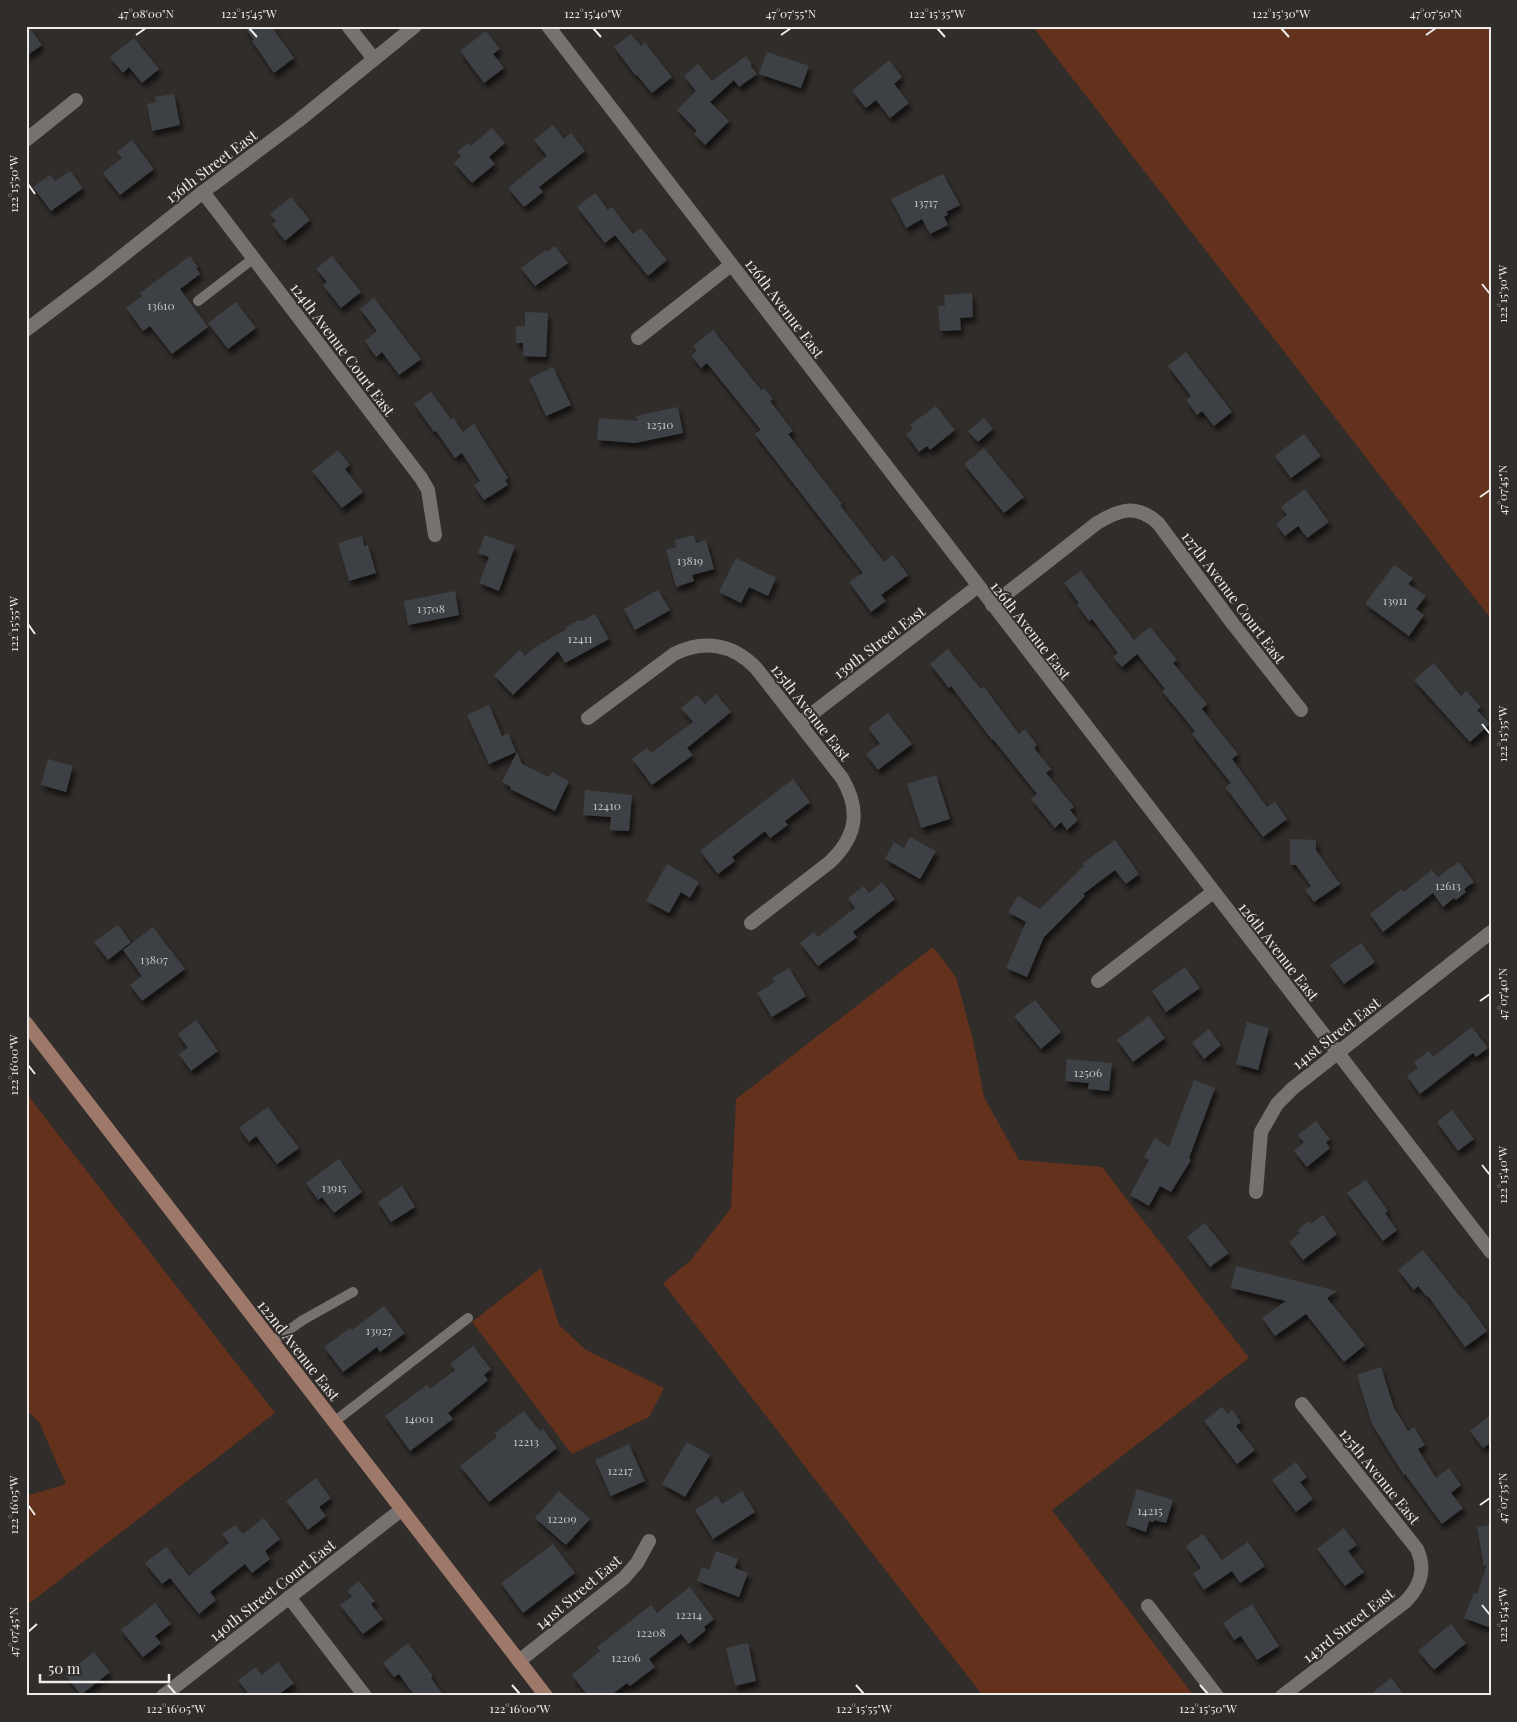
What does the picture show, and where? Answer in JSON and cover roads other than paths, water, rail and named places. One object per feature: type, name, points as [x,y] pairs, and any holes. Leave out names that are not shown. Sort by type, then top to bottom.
[{"type":"main road","name":"122nd Avenue East","points":[[26,1023],[546,1696]]},
{"type":"street","points":[[348,26],[374,59]]},
{"type":"street","name":"136th Street East","points":[[26,330],[203,192],[298,121],[415,26]]},
{"type":"street","name":"126th Avenue East","points":[[548,26],[977,587],[1491,1252]]},
{"type":"street","points":[[26,140],[76,100]]},
{"type":"street","name":"124th Avenue Court East","points":[[203,192],[421,478],[428,490],[436,535]]},
{"type":"street","points":[[638,338],[731,265]]},
{"type":"street","name":"127th Avenue Court East","points":[[992,605],[1097,523],[1115,512],[1124,510],[1136,512],[1152,518],[1158,523],[1233,624],[1301,710]]},
{"type":"street","name":"139th Street East","points":[[800,723],[977,587]]},
{"type":"street","name":"125th Avenue East","points":[[588,718],[674,654],[690,647],[715,645],[740,653],[756,668],[800,723],[842,778],[851,793],[855,815],[854,825],[841,852],[751,923]]},
{"type":"street","points":[[1098,981],[1213,892]]},
{"type":"street","name":"141st Street East","points":[[1256,1192],[1261,1132],[1277,1104],[1293,1088],[1491,932]]},
{"type":"street","name":"125th Avenue East","points":[[1302,1404],[1417,1548],[1422,1572]]},
{"type":"street","name":"140th Street Court East","points":[[163,1696],[401,1510]]},
{"type":"street","name":"141st Street East","points":[[519,1661],[624,1578],[637,1564],[649,1541]]},
{"type":"street","name":"143rd Street East","points":[[1282,1696],[1406,1602],[1420,1582],[1422,1572]]},
{"type":"street","points":[[289,1597],[365,1696]]},
{"type":"street","points":[[1148,1606],[1217,1696]]},
{"type":"lane","points":[[198,301],[254,258]]},
{"type":"lane","points":[[272,1342],[303,1320],[353,1292]]},
{"type":"lane","points":[[334,1422],[468,1318]]}]
